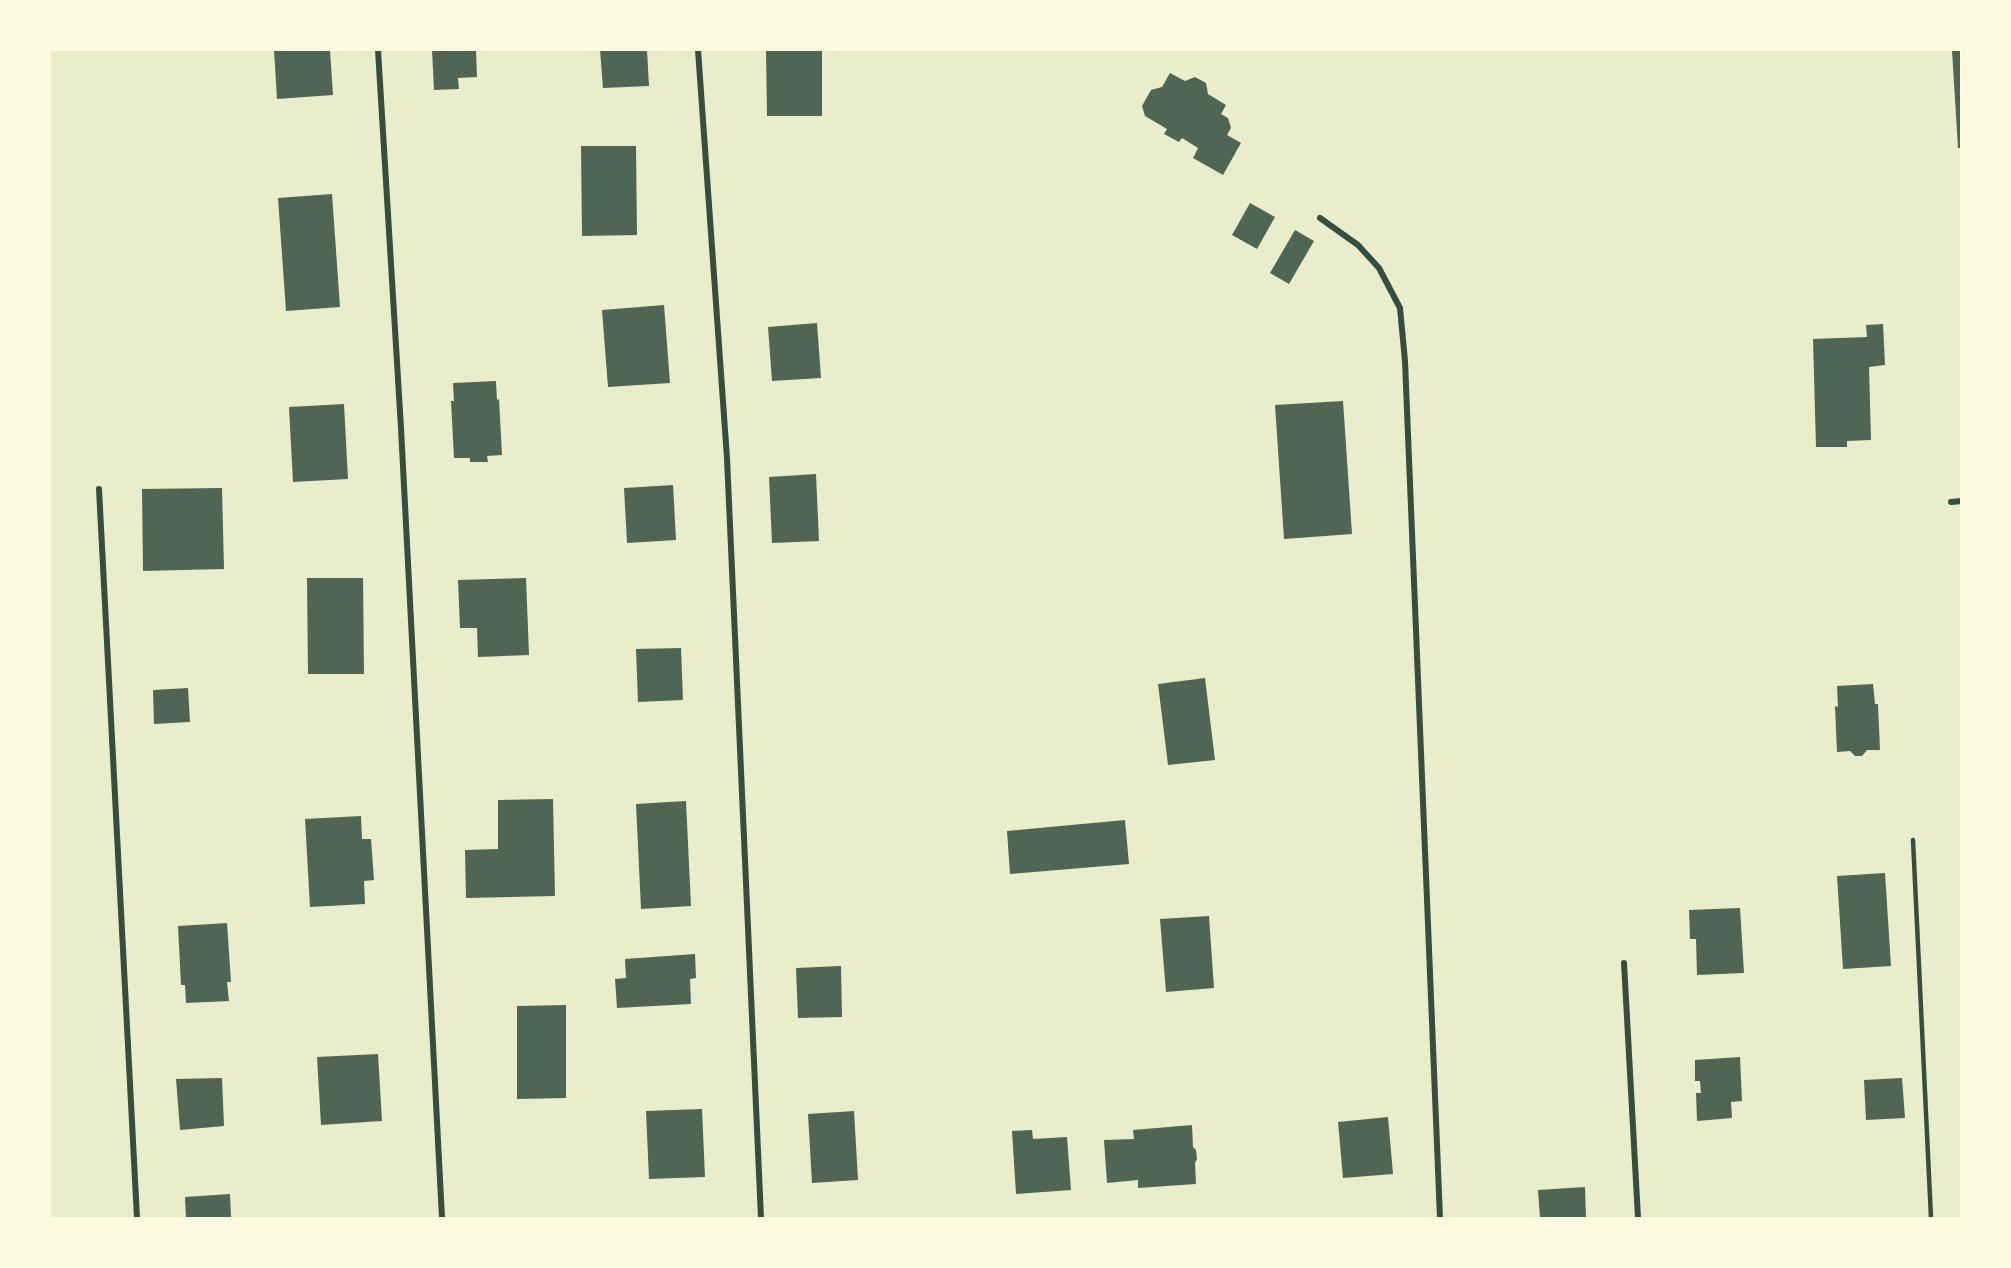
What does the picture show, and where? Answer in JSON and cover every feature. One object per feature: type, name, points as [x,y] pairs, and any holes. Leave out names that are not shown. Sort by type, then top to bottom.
[{"type":"street","points":[[378,50],[401,428],[442,1218]]},
{"type":"street","points":[[698,50],[727,458],[761,1218]]},
{"type":"street","points":[[1320,218],[1358,245],[1379,268],[1400,308],[1405,372],[1440,1218]]},
{"type":"street","points":[[99,489],[137,1218]]},
{"type":"street","points":[[1951,502],[1962,501]]},
{"type":"street","points":[[1624,963],[1638,1218]]},
{"type":"lane","points":[[1913,840],[1931,1218]]},
{"type":"building","points":[[274,50],[330,50],[333,95],[277,99]]},
{"type":"building","points":[[432,50],[476,50],[477,77],[458,78],[459,89],[434,90]]},
{"type":"building","points":[[600,50],[647,50],[649,86],[603,88]]},
{"type":"building","points":[[766,50],[822,50],[822,116],[767,116]]},
{"type":"building","points":[[1952,50],[1962,50],[1962,148],[1958,148]]},
{"type":"building","points":[[1170,73],[1185,81],[1195,77],[1206,83],[1208,94],[1226,105],[1221,114],[1228,118],[1231,128],[1227,135],[1241,143],[1223,175],[1193,158],[1198,148],[1182,138],[1179,142],[1164,134],[1167,129],[1145,116],[1142,106],[1151,90],[1162,87]]},
{"type":"building","points":[[581,146],[636,146],[637,235],[582,236]]},
{"type":"building","points":[[332,194],[340,307],[286,311],[278,198]]},
{"type":"building","points":[[1250,203],[1275,217],[1257,249],[1232,235]]},
{"type":"building","points":[[1295,230],[1314,241],[1289,284],[1270,273]]},
{"type":"building","points":[[664,305],[670,383],[608,387],[602,310]]},
{"type":"building","points":[[817,323],[821,378],[772,381],[768,327]]},
{"type":"building","points":[[1883,324],[1885,365],[1869,367],[1871,440],[1847,441],[1847,447],[1816,447],[1813,339],[1867,337],[1866,325]]},
{"type":"building","points":[[496,381],[502,455],[487,456],[488,462],[470,462],[470,458],[454,458],[451,401],[454,401],[453,383]]},
{"type":"building","points":[[1343,401],[1352,534],[1284,539],[1275,405]]},
{"type":"building","points":[[344,404],[348,479],[293,482],[289,407]]},
{"type":"building","points":[[816,474],[819,541],[772,543],[769,477]]},
{"type":"building","points":[[673,485],[676,540],[627,543],[624,488]]},
{"type":"building","points":[[222,488],[224,569],[143,571],[142,489]]},
{"type":"building","points":[[307,578],[363,578],[364,674],[308,674]]},
{"type":"building","points":[[526,578],[529,655],[478,657],[477,628],[460,628],[458,580]]},
{"type":"building","points":[[681,648],[683,700],[638,702],[636,649]]},
{"type":"building","points":[[1205,678],[1215,760],[1168,765],[1158,684]]},
{"type":"building","points":[[1873,684],[1875,704],[1878,704],[1880,750],[1867,750],[1862,756],[1855,756],[1850,751],[1837,752],[1835,706],[1838,707],[1837,686]]},
{"type":"building","points":[[188,688],[190,722],[154,724],[153,690]]},
{"type":"building","points":[[553,799],[555,896],[466,898],[465,850],[498,849],[498,800]]},
{"type":"building","points":[[686,801],[691,906],[641,909],[636,804]]},
{"type":"building","points":[[361,816],[362,839],[371,839],[374,880],[364,881],[365,904],[310,907],[305,819]]},
{"type":"building","points":[[1125,820],[1129,864],[1010,874],[1007,831]]},
{"type":"building","points":[[1885,873],[1891,966],[1843,969],[1837,876]]},
{"type":"building","points":[[1740,908],[1744,973],[1697,975],[1696,939],[1690,939],[1689,910]]},
{"type":"building","points":[[1209,916],[1214,988],[1166,992],[1160,919]]},
{"type":"building","points":[[227,923],[231,982],[227,982],[229,1001],[186,1003],[185,985],[181,985],[178,926]]},
{"type":"building","points":[[695,954],[696,978],[690,979],[691,1004],[617,1008],[615,979],[626,978],[625,959]]},
{"type":"building","points":[[841,966],[842,1017],[798,1018],[796,968]]},
{"type":"building","points":[[566,1005],[566,1098],[517,1099],[517,1006]]},
{"type":"building","points":[[378,1054],[382,1121],[321,1125],[317,1057]]},
{"type":"building","points":[[1740,1057],[1742,1101],[1731,1102],[1732,1118],[1697,1121],[1696,1093],[1701,1093],[1700,1081],[1695,1081],[1695,1060]]},
{"type":"building","points":[[222,1078],[224,1126],[180,1130],[176,1079]]},
{"type":"building","points":[[1902,1078],[1905,1118],[1866,1120],[1864,1080]]},
{"type":"building","points":[[702,1109],[705,1177],[649,1179],[646,1111]]},
{"type":"building","points":[[854,1111],[858,1180],[812,1183],[808,1114]]},
{"type":"building","points":[[1388,1117],[1393,1174],[1343,1178],[1338,1122]]},
{"type":"building","points":[[1192,1125],[1193,1147],[1196,1150],[1197,1159],[1195,1163],[1196,1184],[1138,1188],[1138,1180],[1107,1183],[1104,1140],[1134,1139],[1133,1130]]},
{"type":"building","points":[[1032,1130],[1033,1139],[1067,1137],[1071,1190],[1016,1194],[1012,1131]]},
{"type":"building","points":[[1585,1187],[1586,1218],[1540,1218],[1538,1190]]},
{"type":"building","points":[[230,1194],[231,1218],[186,1218],[185,1197]]}]
